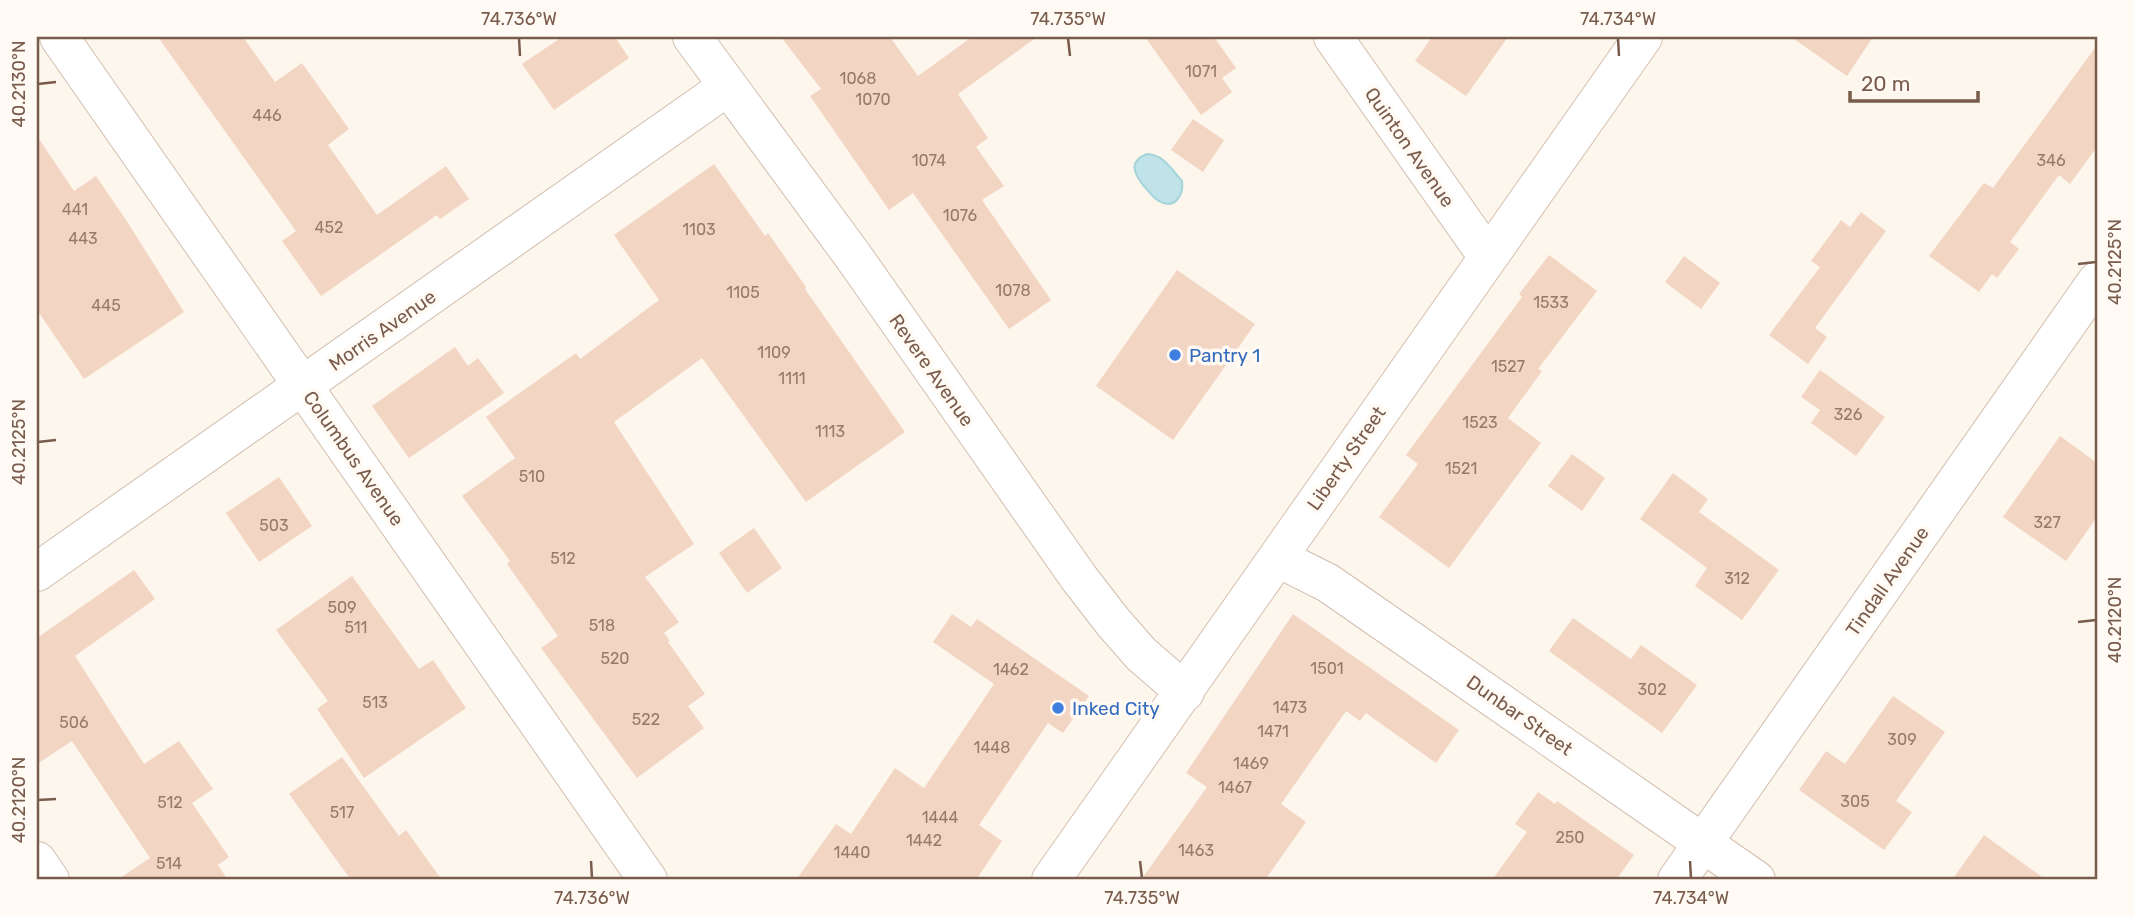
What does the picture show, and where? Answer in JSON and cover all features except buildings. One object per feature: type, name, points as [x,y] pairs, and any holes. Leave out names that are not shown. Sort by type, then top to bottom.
[{"type":"street","name":"Columbus Avenue","points":[[59,37],[648,880]]},
{"type":"street","name":"Revere Avenue","points":[[691,37],[853,256],[1079,578],[1141,654],[1185,692]]},
{"type":"street","name":"Quinton Avenue","points":[[1334,37],[1488,257]]},
{"type":"street","name":"Liberty Street","points":[[1051,880],[1643,37]]},
{"type":"street","name":"Morris Avenue","points":[[37,572],[727,87]]},
{"type":"street","name":"Tindall Avenue","points":[[1677,880],[2097,281]]},
{"type":"street","name":"Dunbar Street","points":[[1278,558],[1328,583],[1756,880]]},
{"type":"street","points":[[37,861],[50,880]]},
{"type":"water","points":[[1147,154],[1162,160],[1182,181],[1180,196],[1173,203],[1157,200],[1137,176],[1135,163]]},
{"type":"place","name":"Pantry 1","points":[[1175,355]]},
{"type":"place","name":"Inked City","points":[[1058,708]]}]
